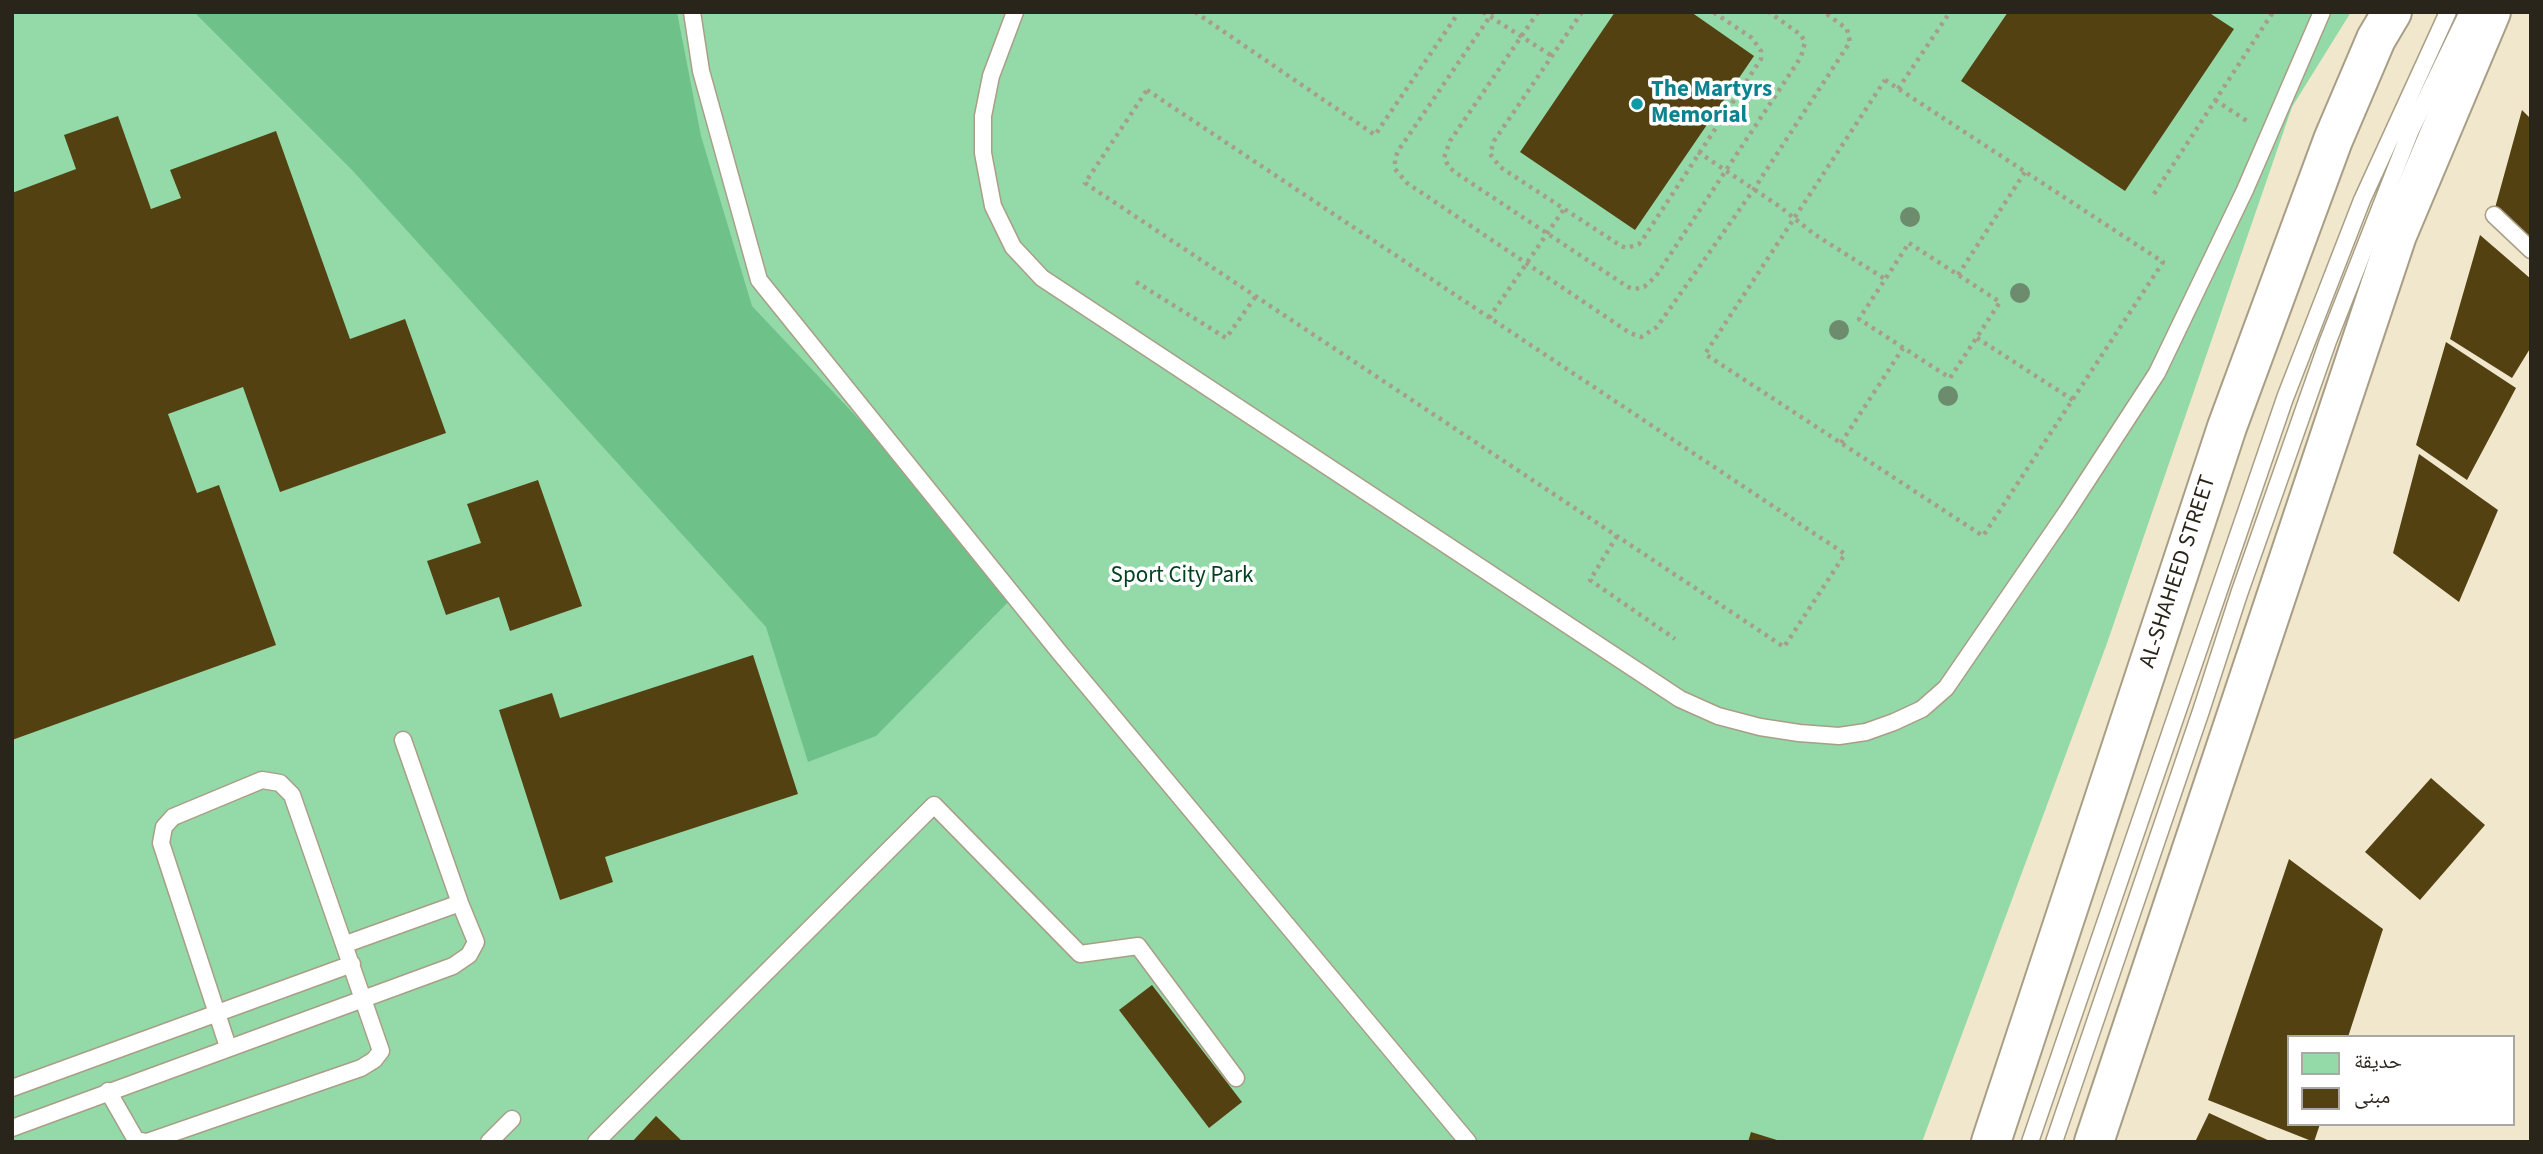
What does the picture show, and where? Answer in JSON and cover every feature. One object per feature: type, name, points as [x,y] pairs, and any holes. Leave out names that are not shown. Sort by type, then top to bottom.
[{"type":"highway","name":"AL-SHAHEED STREET","points":[[1991,1142],[2227,427],[2333,140],[2376,39],[2392,12]]},
{"type":"highway","points":[[2094,1142],[2397,235],[2491,12]]},
{"type":"lane","points":[[692,12],[701,71],[759,280],[1069,664],[1468,1142]]},
{"type":"lane","points":[[1015,12],[991,76],[983,116],[983,153],[993,206],[1013,247],[1042,278],[1680,699],[1718,716],[1760,727],[1839,736],[1866,732],[1894,722],[1922,709],[1946,688],[2068,510],[2157,373],[2245,190],[2322,12]]},
{"type":"lane","points":[[2031,1142],[2294,373],[2362,200],[2448,12]]},
{"type":"lane","points":[[2054,1142],[2243,581],[2328,341],[2410,132],[2468,12]]},
{"type":"lane","points":[[2494,215],[2531,250]]},
{"type":"lane","points":[[12,1128],[453,965],[469,955],[476,942],[403,740]]},
{"type":"lane","points":[[108,1091],[136,1140],[147,1142],[361,1068],[374,1060],[381,1051],[292,795],[280,783],[262,780],[173,817],[164,827],[161,843],[228,1047]]},
{"type":"lane","points":[[596,1142],[934,805],[1080,954],[1138,946],[1236,1078]]},
{"type":"lane","points":[[345,944],[460,903]]},
{"type":"lane","points":[[12,1088],[352,964]]},
{"type":"lane","points":[[489,1142],[512,1119]]},
{"type":"path","points":[[1195,12],[1375,135],[1459,12]]},
{"type":"path","points":[[1483,12],[1492,15],[1552,56]]},
{"type":"path","points":[[1538,12],[1450,141],[1444,159],[1456,173],[1628,287],[1644,287],[1656,276],[1804,50],[1805,42],[1801,35],[1769,12]]},
{"type":"path","points":[[1582,12],[1494,141],[1490,154],[1500,167],[1564,209],[1621,246],[1633,247],[1643,239],[1761,59],[1761,51],[1752,38],[1713,12]]},
{"type":"path","points":[[1492,15],[1398,151],[1395,169],[1407,183],[1630,333],[1641,337],[1657,327],[1754,189],[1850,42],[1847,29],[1824,12]]},
{"type":"path","points":[[1898,89],[1950,12]]},
{"type":"path","points":[[2154,194],[2273,12]]},
{"type":"path","points":[[1885,80],[2025,172],[2163,262],[1983,536],[1705,354],[1885,80]]},
{"type":"path","points":[[1147,90],[1489,318],[1845,554],[1784,647],[1085,183],[1147,90]]},
{"type":"path","points":[[2215,100],[2244,119]]},
{"type":"path","points":[[1698,152],[1754,189],[1814,234],[1885,279]]},
{"type":"path","points":[[1958,275],[2025,172]]},
{"type":"path","points":[[1489,318],[1564,209]]},
{"type":"path","points":[[1909,243],[2000,302],[1950,379],[1859,319],[1885,279],[1909,243]]},
{"type":"path","points":[[1136,282],[1226,338],[1256,296]]},
{"type":"path","points":[[1977,338],[2073,400]]},
{"type":"path","points":[[1841,443],[1903,348]]},
{"type":"path","points":[[1617,536],[1590,580],[1675,639]]},
{"type":"green space","name":"Sport City Park","points":[[12,12],[2351,12],[2292,107],[2106,646],[1922,1142],[12,1142]]},
{"type":"green space","points":[[194,12],[677,12],[701,136],[752,306],[1020,590],[876,736],[808,762],[766,627],[352,170]]},
{"type":"building","name":"The Martyrs Memorial","points":[[1615,12],[1691,12],[1754,56],[1635,230],[1520,152]]},
{"type":"building","points":[[2008,12],[2208,12],[2234,29],[2125,191],[1961,81]]},
{"type":"building","points":[[2522,110],[2531,119],[2531,244],[2495,208]]},
{"type":"building","points":[[118,116],[151,209],[181,198],[170,170],[276,131],[350,339],[405,319],[446,433],[280,492],[243,387],[168,414],[197,493],[219,485],[276,645],[12,740],[12,193],[76,169],[64,135]]},
{"type":"building","points":[[2480,235],[2531,279],[2531,347],[2512,378],[2450,339]]},
{"type":"building","points":[[2446,342],[2516,388],[2467,480],[2416,445]]},
{"type":"building","points":[[2419,454],[2498,510],[2459,602],[2393,553]]},
{"type":"building","points":[[538,480],[582,606],[510,631],[499,597],[446,615],[427,561],[481,543],[467,504]]},
{"type":"building","points":[[753,655],[798,794],[605,857],[613,882],[560,900],[499,710],[552,693],[560,718]]},
{"type":"building","points":[[2431,778],[2485,825],[2420,900],[2365,852]]},
{"type":"building","points":[[2289,859],[2383,929],[2349,1035],[2288,1035],[2288,1126],[2319,1126],[2314,1142],[2208,1100]]},
{"type":"building","points":[[1152,985],[1242,1102],[1209,1128],[1119,1010]]},
{"type":"building","points":[[2209,1113],[2272,1142],[2195,1142]]},
{"type":"building","points":[[656,1116],[683,1142],[632,1142]]},
{"type":"building","points":[[1751,1132],[1780,1141],[1780,1142],[1748,1142]]},
{"type":"place","name":"The Martyrs Memorial","points":[[1637,104]]}]
